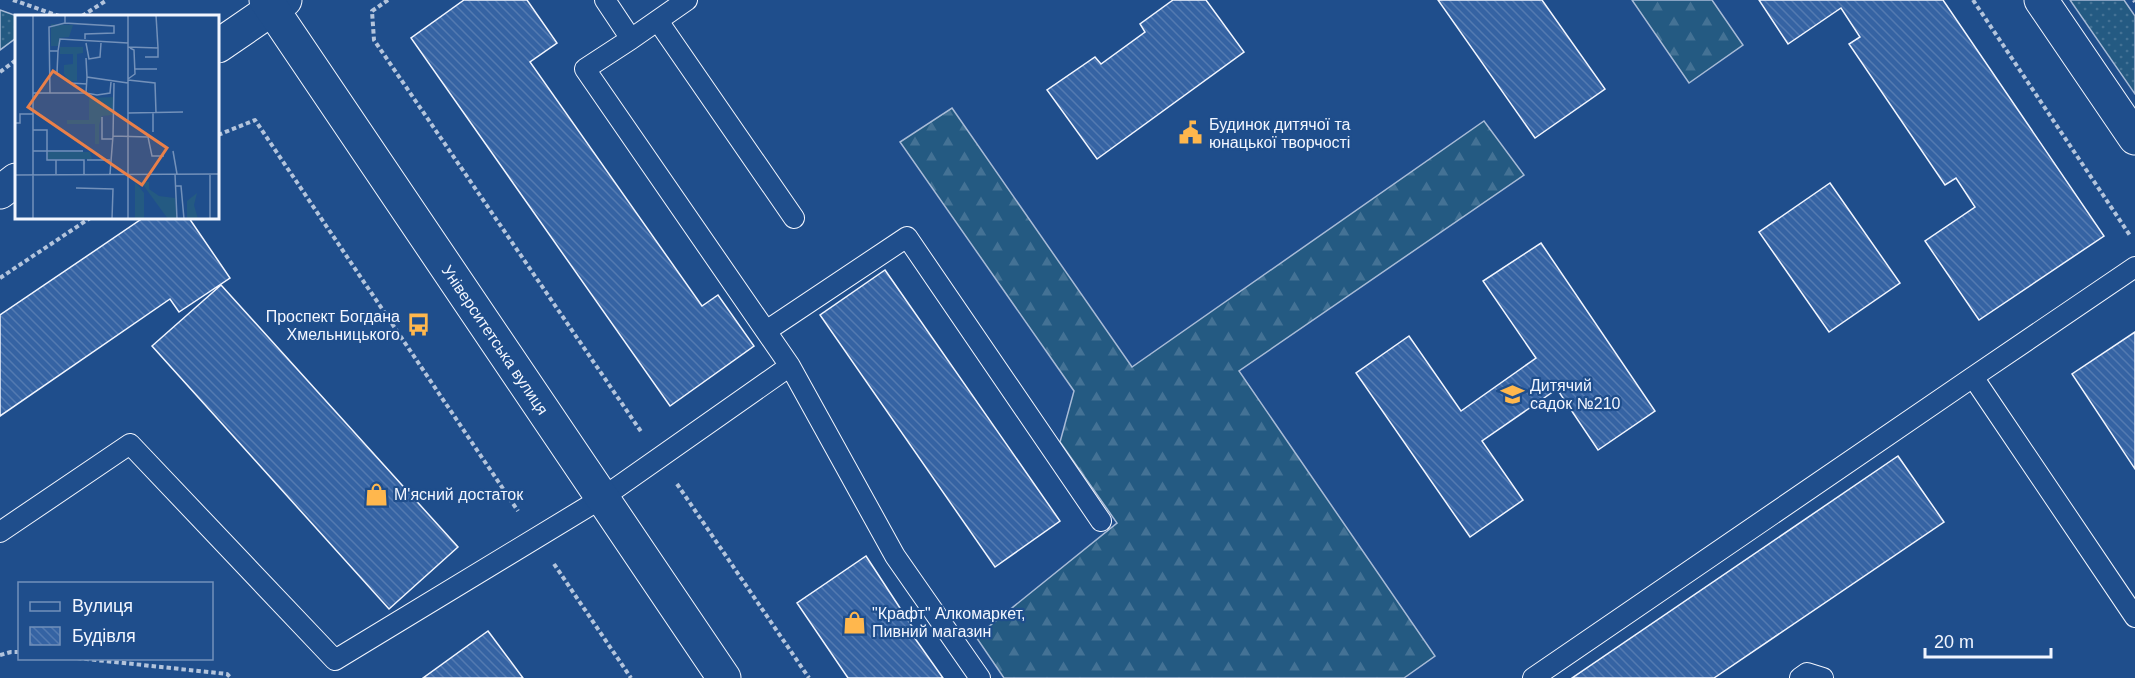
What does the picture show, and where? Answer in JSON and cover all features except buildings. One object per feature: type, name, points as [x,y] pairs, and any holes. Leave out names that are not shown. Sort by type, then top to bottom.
[{"type":"main road","points":[[2041,0],[2135,138]]},
{"type":"main road","points":[[219,45],[275,3]]},
{"type":"main road","name":"Університетська вулиця","points":[[275,3],[723,678]]},
{"type":"main road","points":[[0,192],[15,181]]},
{"type":"lane","points":[[605,0],[631,39]]},
{"type":"lane","points":[[687,0],[585,69],[790,366],[895,556],[980,678]]},
{"type":"lane","points":[[658,21],[794,218]]},
{"type":"lane","points":[[766,331],[907,237],[1101,521]]},
{"type":"lane","points":[[1533,678],[2135,267]]},
{"type":"lane","points":[[0,532],[130,444],[335,660],[602,498],[790,366]]},
{"type":"lane","points":[[1973,377],[2135,617]]},
{"type":"lane","points":[[1800,678],[1807,674],[1823,678]]},
{"type":"path","points":[[14,0],[56,15]]},
{"type":"path","points":[[84,15],[107,0]]},
{"type":"path","points":[[388,0],[372,11],[374,40],[809,678]]},
{"type":"path","points":[[1973,0],[2135,243]]},
{"type":"path","points":[[0,72],[15,61]]},
{"type":"path","points":[[219,135],[255,120],[631,678]]},
{"type":"path","points":[[0,278],[88,219]]},
{"type":"path","points":[[0,655],[11,651],[18,652]]},
{"type":"path","points":[[96,660],[227,674],[231,678]]},
{"type":"green space","points":[[1632,0],[1712,0],[1743,45],[1689,83]]},
{"type":"green space","points":[[2070,0],[2124,0],[2135,16],[2135,94]]},
{"type":"green space","points":[[0,10],[15,15],[15,39],[0,50]]},
{"type":"green space","points":[[952,108],[1132,367],[1484,121],[1524,175],[1239,371],[1435,656],[1404,678],[1004,678],[976,637],[1117,523],[1060,442],[1074,391],[900,142]]},
{"type":"place","name":"Будинок дитячої та юнацької творчості","points":[[1191,133]]},
{"type":"place","name":"Проспект Богдана Хмельницького","points":[[418,325]]},
{"type":"place","name":"Дитячий садок №210","points":[[1512,394]]},
{"type":"place","name":"М'ясний достаток","points":[[376,494]]},
{"type":"place","name":"\"Крафт\" Алкомаркет, Пивний магазин","points":[[854,622]]}]
